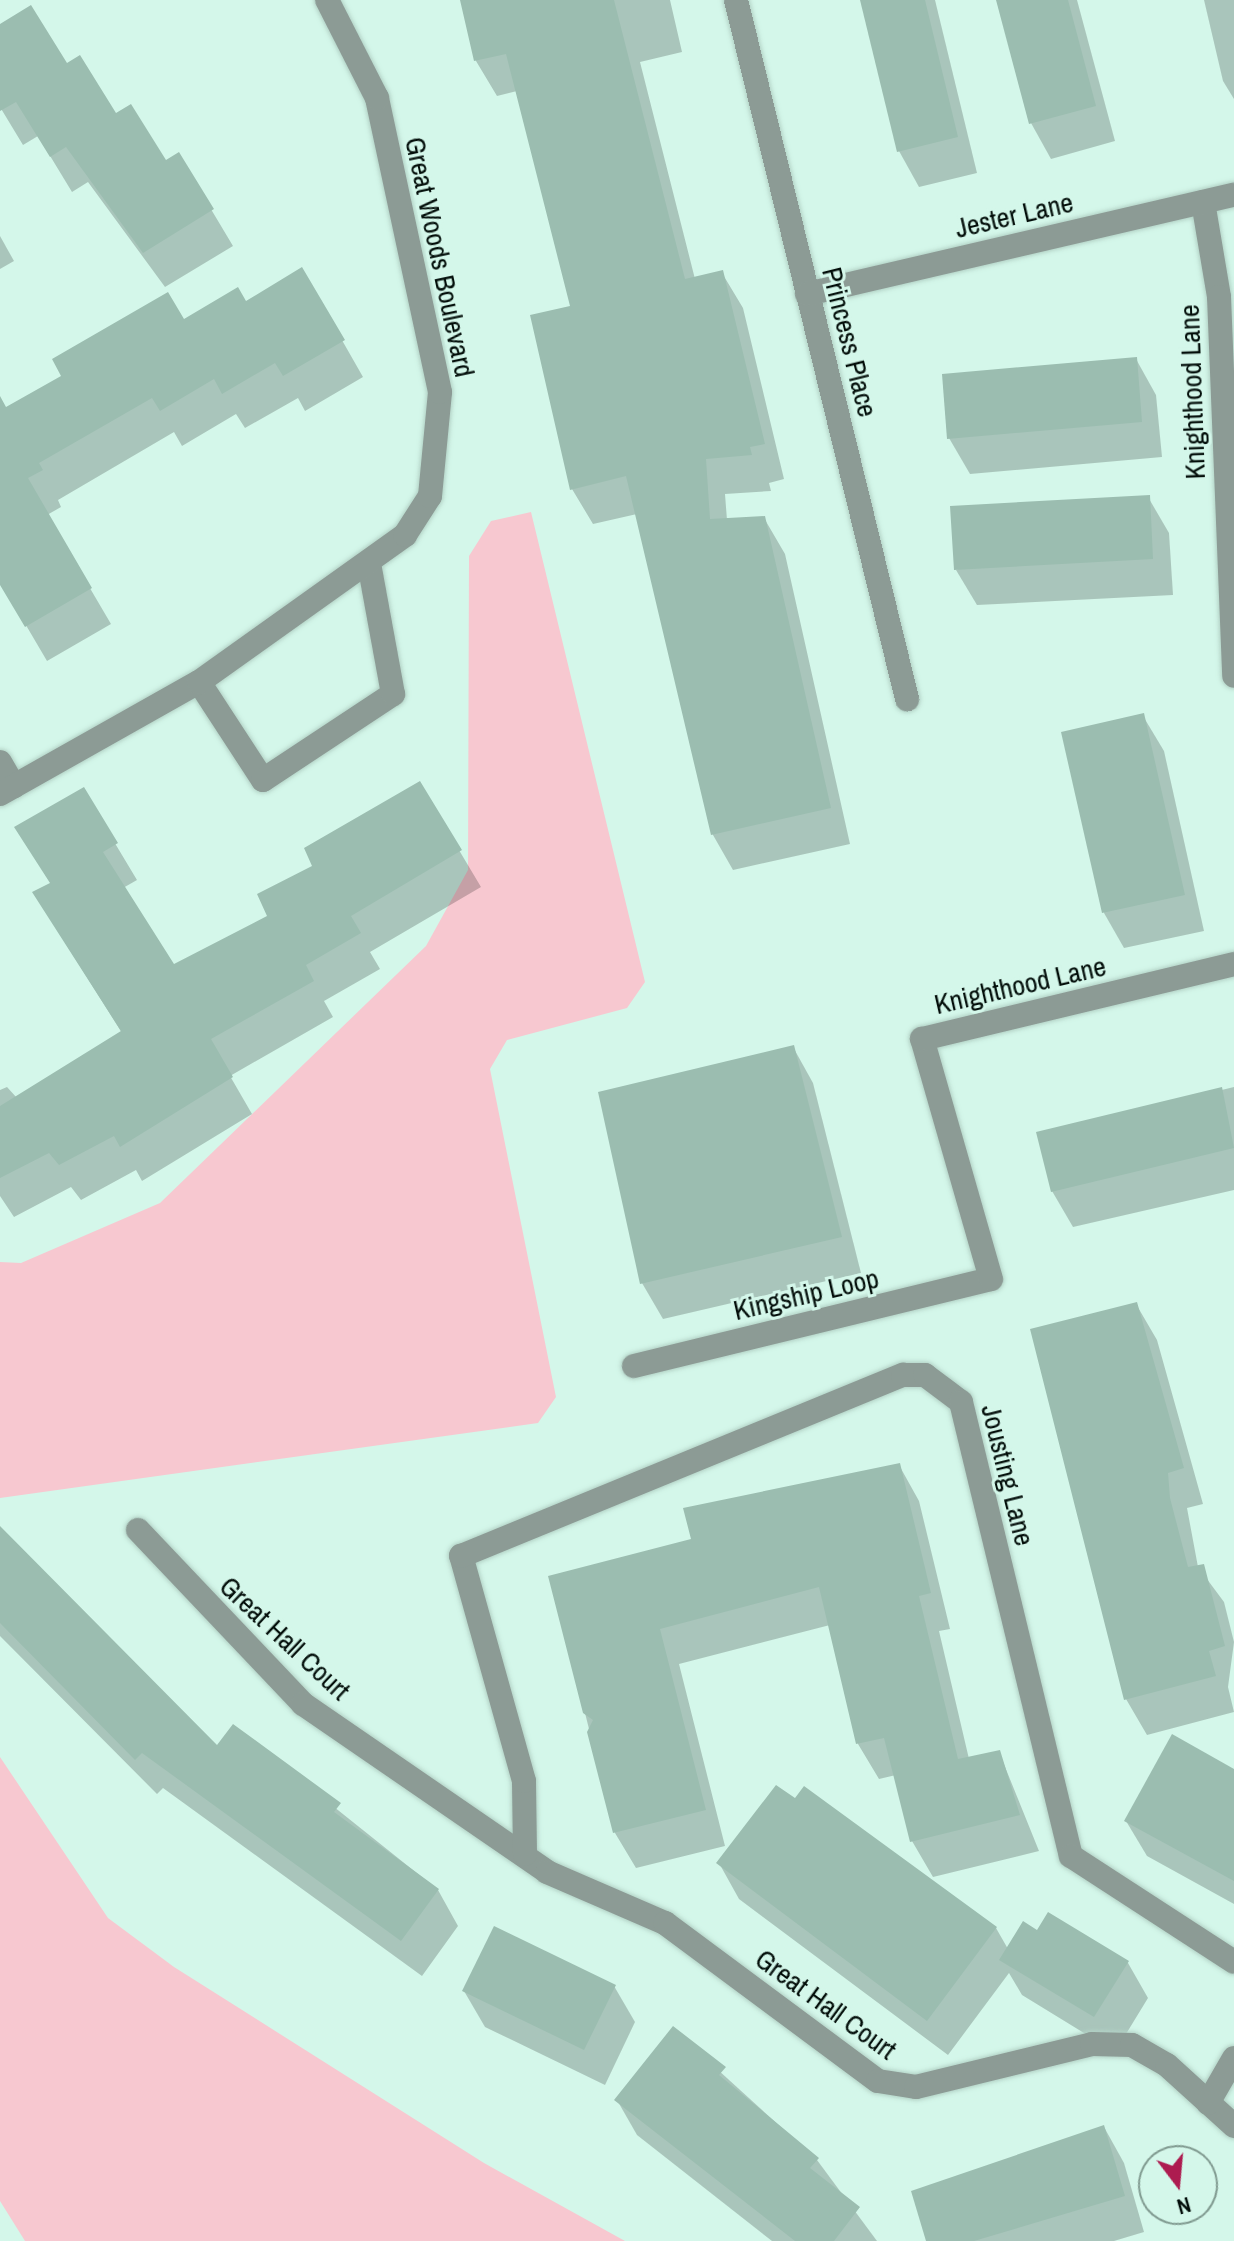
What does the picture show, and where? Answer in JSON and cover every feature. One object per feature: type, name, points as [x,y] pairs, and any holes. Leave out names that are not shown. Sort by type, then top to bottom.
[{"type":"street","name":"Great Woods Boulevard","points":[[0,762],[7,790],[199,682],[405,535],[430,496],[440,392],[377,98],[327,0]]},
{"type":"street","name":"Princess Place","points":[[736,0],[907,699]]},
{"type":"street","name":"Jester Lane","points":[[807,294],[1234,195]]},
{"type":"street","name":"Knighthood Lane","points":[[1203,202],[1219,297],[1234,676]]},
{"type":"street","points":[[199,682],[263,780],[393,694],[369,563]]},
{"type":"street","name":"Knighthood Lane","points":[[991,1279],[922,1039],[1234,964]]},
{"type":"street","name":"Kingship Loop","points":[[634,1366],[991,1279]]},
{"type":"street","name":"Jousting Lane","points":[[525,1854],[524,1781],[461,1556],[903,1375],[946,1384],[961,1402],[1071,1856],[1234,1962]]},
{"type":"street","name":"Great Hall Court","points":[[138,1530],[303,1704],[547,1872],[665,1923],[896,2088],[1092,2044],[1132,2045],[1234,2126]]},
{"type":"street","points":[[1208,2103],[1234,2058]]},
{"type":"shaded area","points":[[531,512],[645,982],[627,1008],[507,1040],[490,1069],[556,1397],[538,1423],[0,1498],[0,1262],[21,1263],[160,1203],[426,946],[468,870],[469,556],[491,521]]},
{"type":"shaded area","points":[[0,1757],[108,1918],[174,1967],[484,2163],[625,2241],[25,2241],[0,2201]]},
{"type":"building","points":[[460,0],[614,0],[685,279],[723,270],[765,444],[750,447],[752,455],[706,459],[710,519],[765,516],[831,808],[711,835],[626,476],[570,490],[530,315],[570,306],[506,54],[474,61]]},
{"type":"building","points":[[860,0],[925,0],[958,137],[897,152]]},
{"type":"building","points":[[996,0],[1068,0],[1096,106],[1029,124]]},
{"type":"building","points":[[31,5],[67,63],[80,55],[116,113],[131,104],[166,160],[179,152],[214,209],[143,253],[66,147],[50,157],[16,102],[0,111],[0,24]]},
{"type":"building","points":[[302,267],[345,340],[283,376],[275,363],[222,394],[214,379],[160,411],[152,398],[39,463],[43,470],[28,478],[92,588],[25,627],[0,585],[0,396],[6,407],[61,376],[52,359],[168,292],[184,319],[238,287],[246,301]]},
{"type":"building","points":[[1137,357],[1142,422],[947,439],[942,374]]},
{"type":"building","points":[[1150,495],[1153,559],[954,570],[950,506]]},
{"type":"building","points":[[1144,713],[1185,895],[1102,913],[1061,732]]},
{"type":"building","points":[[420,781],[462,850],[351,916],[361,933],[306,965],[314,981],[211,1039],[233,1077],[120,1147],[114,1136],[59,1165],[49,1153],[0,1178],[0,1106],[121,1031],[32,892],[50,883],[14,827],[84,787],[118,843],[103,852],[174,964],[267,916],[257,894],[312,866],[304,848]]},
{"type":"building","points":[[794,1045],[842,1237],[640,1284],[598,1092]]},
{"type":"building","points":[[1222,1087],[1234,1148],[1051,1192],[1036,1132]]},
{"type":"building","points":[[1137,1302],[1184,1468],[1168,1473],[1170,1498],[1188,1567],[1204,1564],[1225,1646],[1209,1651],[1216,1676],[1124,1700],[1030,1329]]},
{"type":"building","points":[[900,1463],[931,1593],[919,1596],[958,1759],[1000,1750],[1020,1815],[910,1842],[884,1738],[856,1744],[819,1587],[660,1629],[706,1810],[613,1833],[587,1732],[593,1720],[583,1713],[548,1576],[691,1539],[683,1508]]},
{"type":"building","points":[[0,1526],[217,1745],[233,1724],[341,1803],[334,1812],[439,1889],[401,1941],[142,1753],[135,1760],[0,1623]]},
{"type":"building","points":[[1172,1734],[1234,1769],[1234,1881],[1124,1821]]},
{"type":"building","points":[[776,1785],[795,1798],[804,1786],[997,1927],[927,2021],[716,1863]]},
{"type":"building","points":[[1048,1912],[1129,1961],[1094,2017],[999,1960],[1023,1921],[1037,1930]]},
{"type":"building","points":[[494,1926],[616,1985],[584,2050],[462,1991]]},
{"type":"building","points":[[673,2026],[726,2067],[719,2075],[819,2158],[810,2168],[860,2207],[834,2241],[795,2241],[614,2100]]},
{"type":"building","points":[[1104,2125],[1125,2196],[974,2241],[926,2241],[911,2191]]}]
